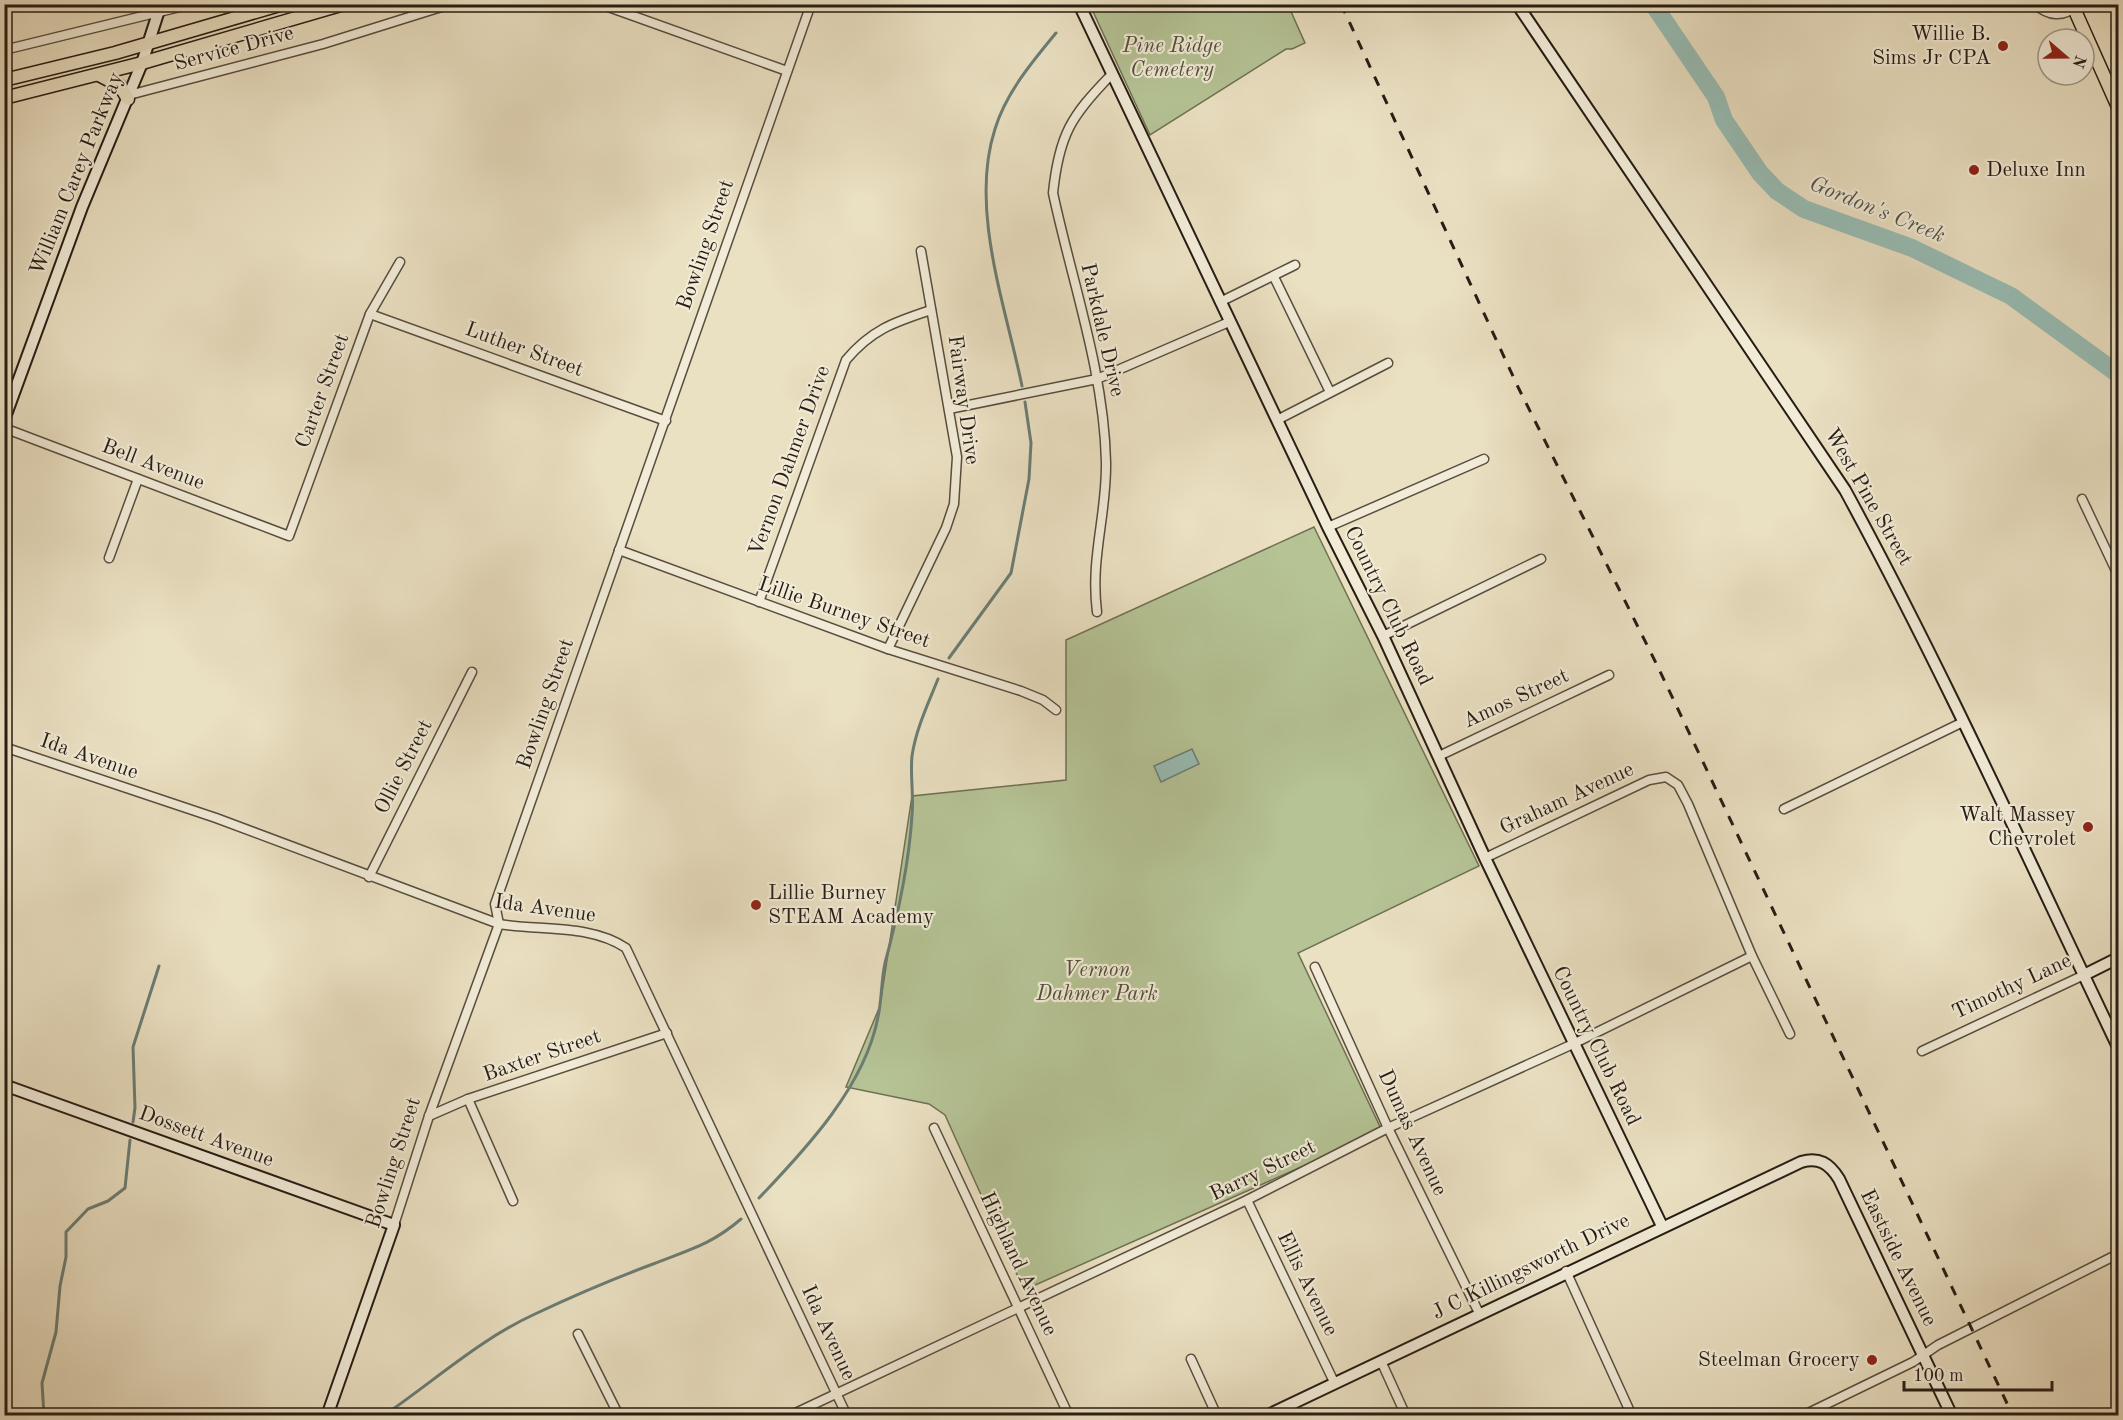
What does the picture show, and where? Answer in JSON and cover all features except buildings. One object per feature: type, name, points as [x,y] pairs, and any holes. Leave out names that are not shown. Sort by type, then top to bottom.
[{"type":"main road","points":[[4,80],[148,44],[283,4]]},
{"type":"main road","points":[[4,98],[99,75],[344,4]]},
{"type":"main road","points":[[2072,6],[2118,107]]},
{"type":"main road","points":[[99,75],[120,86],[128,97]]},
{"type":"street","points":[[4,50],[159,9],[192,4]]},
{"type":"street","name":"Service Drive","points":[[128,97],[360,33],[451,4]]},
{"type":"street","points":[[600,4],[787,71]]},
{"type":"street","name":"Bowling Street","points":[[327,1416],[394,1225],[429,1116],[499,924],[495,904],[811,4]]},
{"type":"street","name":"Country Club Road","points":[[1079,4],[1229,322],[1383,636],[1485,858],[1662,1226]]},
{"type":"street","name":"West Pine Street","points":[[1517,4],[1845,490],[1880,553],[1963,722],[2118,1047]]},
{"type":"street","points":[[2035,4],[2044,13],[2057,15],[2072,6]]},
{"type":"street","name":"William Carey Parkway","points":[[4,420],[82,207],[142,63],[159,9]]},
{"type":"street","name":"Parkdale Drive","points":[[1097,612],[1094,560],[1106,490],[1106,461],[1097,379],[1053,193],[1056,165],[1071,119],[1111,75]]},
{"type":"street","name":"Fairway Drive","points":[[888,649],[946,528],[954,504],[957,457],[921,251]]},
{"type":"street","name":"Carter Street","points":[[290,536],[370,314],[400,262]]},
{"type":"street","points":[[1220,302],[1274,278],[1295,265]]},
{"type":"street","points":[[1274,278],[1330,392]]},
{"type":"street","name":"Vernon Dahmer Drive","points":[[759,602],[846,360],[856,348],[885,326],[931,310]]},
{"type":"street","name":"Luther Street","points":[[370,314],[666,421]]},
{"type":"street","points":[[949,409],[1097,379],[1229,322]]},
{"type":"street","points":[[1277,420],[1388,363]]},
{"type":"street","name":"Bell Avenue","points":[[4,428],[290,536]]},
{"type":"street","points":[[1328,527],[1484,459]]},
{"type":"street","points":[[109,558],[138,479]]},
{"type":"street","points":[[2082,499],[2118,575]]},
{"type":"street","name":"Lillie Burney Street","points":[[619,550],[888,649],[1021,691],[1043,700],[1056,710]]},
{"type":"street","points":[[1383,636],[1541,560]]},
{"type":"street","name":"Ollie Street","points":[[369,877],[472,672]]},
{"type":"street","name":"Amos Street","points":[[1439,756],[1609,675]]},
{"type":"street","points":[[1784,809],[1963,722]]},
{"type":"street","name":"Ida Avenue","points":[[4,747],[216,818],[499,924],[526,929],[589,933],[615,941],[632,956],[847,1416]]},
{"type":"street","name":"Graham Avenue","points":[[1485,858],[1648,780],[1666,777],[1678,785],[1688,804],[1752,956]]},
{"type":"street","points":[[1752,956],[1790,1034]]},
{"type":"street","name":"Barry Street","points":[[789,1416],[1247,1200],[1388,1128],[1573,1044],[1752,956]]},
{"type":"street","name":"Timothy Lane","points":[[1922,1051],[2118,958]]},
{"type":"street","name":"Dumas Avenue","points":[[1315,967],[1388,1128],[1479,1313]]},
{"type":"street","name":"Baxter Street","points":[[429,1116],[468,1099],[667,1033]]},
{"type":"street","name":"Dossett Avenue","points":[[4,1085],[394,1225]]},
{"type":"street","points":[[468,1099],[513,1201]]},
{"type":"street","name":"Highland Avenue","points":[[934,1128],[1070,1416]]},
{"type":"street","name":"J C Killingsworth Drive","points":[[1266,1416],[1662,1226],[1801,1162],[1815,1160]]},
{"type":"street","name":"Eastside Avenue","points":[[1815,1160],[1830,1165],[1839,1179],[1952,1416]]},
{"type":"street","name":"Ellis Avenue","points":[[1247,1200],[1334,1382]]},
{"type":"street","points":[[1802,1416],[2118,1254]]},
{"type":"street","points":[[1566,1272],[1632,1416]]},
{"type":"street","points":[[578,1334],[619,1416]]},
{"type":"street","points":[[1191,1359],[1217,1416]]},
{"type":"street","points":[[1381,1361],[1406,1416]]},
{"type":"green space","name":"Pine Ridge Cemetery","points":[[1090,5],[1288,5],[1305,43],[1292,49],[1286,49],[1150,135]]},
{"type":"green space","name":"Vernon Dahmer Park","points":[[1314,527],[1479,866],[1298,953],[1382,1131],[1024,1290],[945,1115],[929,1104],[846,1087],[880,1006],[912,796],[1066,780],[1066,640]]},
{"type":"water","points":[[1192,749],[1199,764],[1161,782],[1154,766]]},
{"type":"waterway","name":"Gordon's Creek","points":[[1653,4],[1716,97],[1724,120],[1760,173],[1777,191],[1804,209],[1912,248],[2011,296],[2118,374]]},
{"type":"waterway","points":[[1022,386],[993,258],[988,225],[986,192],[988,160],[995,129],[1006,103],[1029,67],[1056,33]]},
{"type":"waterway","points":[[949,658],[1011,573],[1029,479],[1031,443],[1025,402]]},
{"type":"waterway","points":[[759,1198],[796,1159],[831,1115],[861,1068],[871,1043],[878,1017],[884,970],[906,871],[912,808],[912,756],[919,726],[938,679]]},
{"type":"waterway","points":[[133,1122],[135,1108],[133,1047],[159,966]]},
{"type":"waterway","points":[[44,1416],[42,1383],[56,1332],[60,1286],[66,1257],[66,1232],[88,1209],[108,1201],[125,1188],[130,1140]]},
{"type":"waterway","points":[[383,1416],[476,1348],[515,1324],[593,1288],[699,1246],[720,1235],[741,1219]]},
{"type":"railway","points":[[1341,4],[1518,387],[1657,665],[2013,1416]]},
{"type":"place","name":"Willie B. Sims Jr CPA","points":[[2003,46]]},
{"type":"place","name":"Deluxe Inn","points":[[1974,170]]},
{"type":"place","name":"Walt Massey Chevrolet","points":[[2088,827]]},
{"type":"place","name":"Lillie Burney STEAM Academy","points":[[756,905]]},
{"type":"place","name":"Steelman Grocery","points":[[1872,1360]]}]
